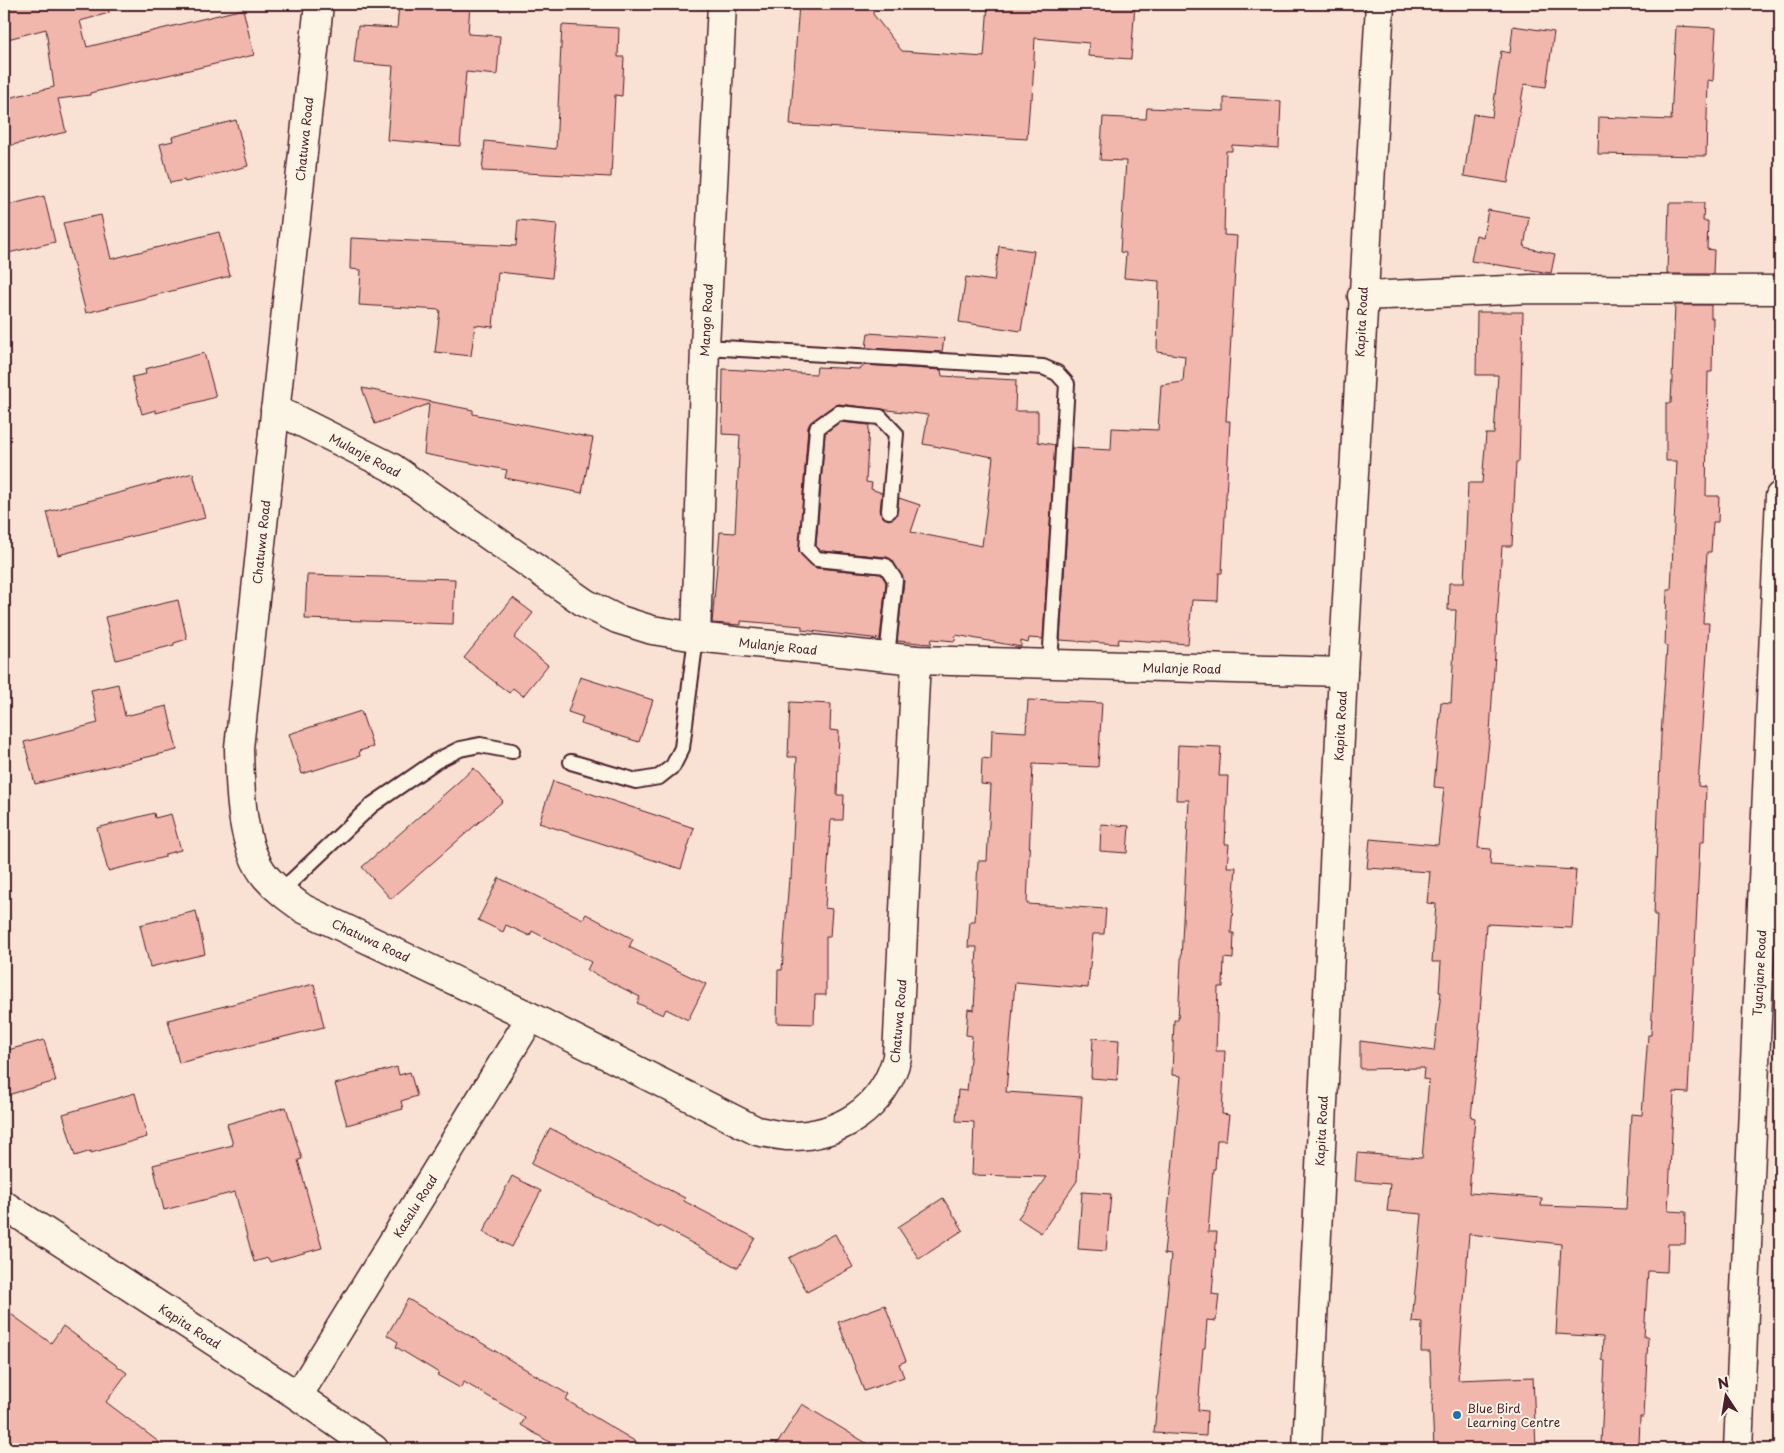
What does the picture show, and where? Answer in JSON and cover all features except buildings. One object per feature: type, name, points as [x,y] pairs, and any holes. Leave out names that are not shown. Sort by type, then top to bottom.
[{"type":"street","name":"Chatuwa Road","points":[[318,4],[239,748],[240,798],[253,854],[265,875],[280,892],[304,909],[531,1017],[756,1131],[787,1136],[816,1133],[843,1125],[868,1108],[884,1092],[892,1077],[897,1057],[916,660]]},
{"type":"street","name":"Mango Road","points":[[696,637],[705,347],[722,4]]},
{"type":"street","name":"Kapita Road","points":[[1307,1449],[1343,672],[1362,296],[1380,4]]},
{"type":"street","points":[[1362,296],[1532,289],[1780,290]]},
{"type":"street","name":"Mulanje Road","points":[[275,409],[391,467],[585,603],[617,619],[652,630],[696,637],[916,660],[1343,672]]},
{"type":"street","name":"Tyanjane Road","points":[[1738,1449],[1780,496]]},
{"type":"street","name":"Kasalu Road","points":[[298,1396],[531,1017]]},
{"type":"street","name":"Kapita Road","points":[[4,1205],[298,1396],[374,1449]]},
{"type":"lane","points":[[705,347],[1043,367],[1057,373],[1067,384],[1050,664]]},
{"type":"lane","points":[[887,657],[895,580],[886,566],[817,559],[807,549],[817,428],[838,413],[880,416],[896,434],[889,510]]},
{"type":"lane","points":[[571,762],[636,781],[659,777],[673,766],[682,748],[696,637]]},
{"type":"lane","points":[[280,892],[372,805],[436,761],[460,749],[480,745],[512,751]]},
{"type":"place","name":"Blue Bird Learning Centre","points":[[1457,1415]]}]
